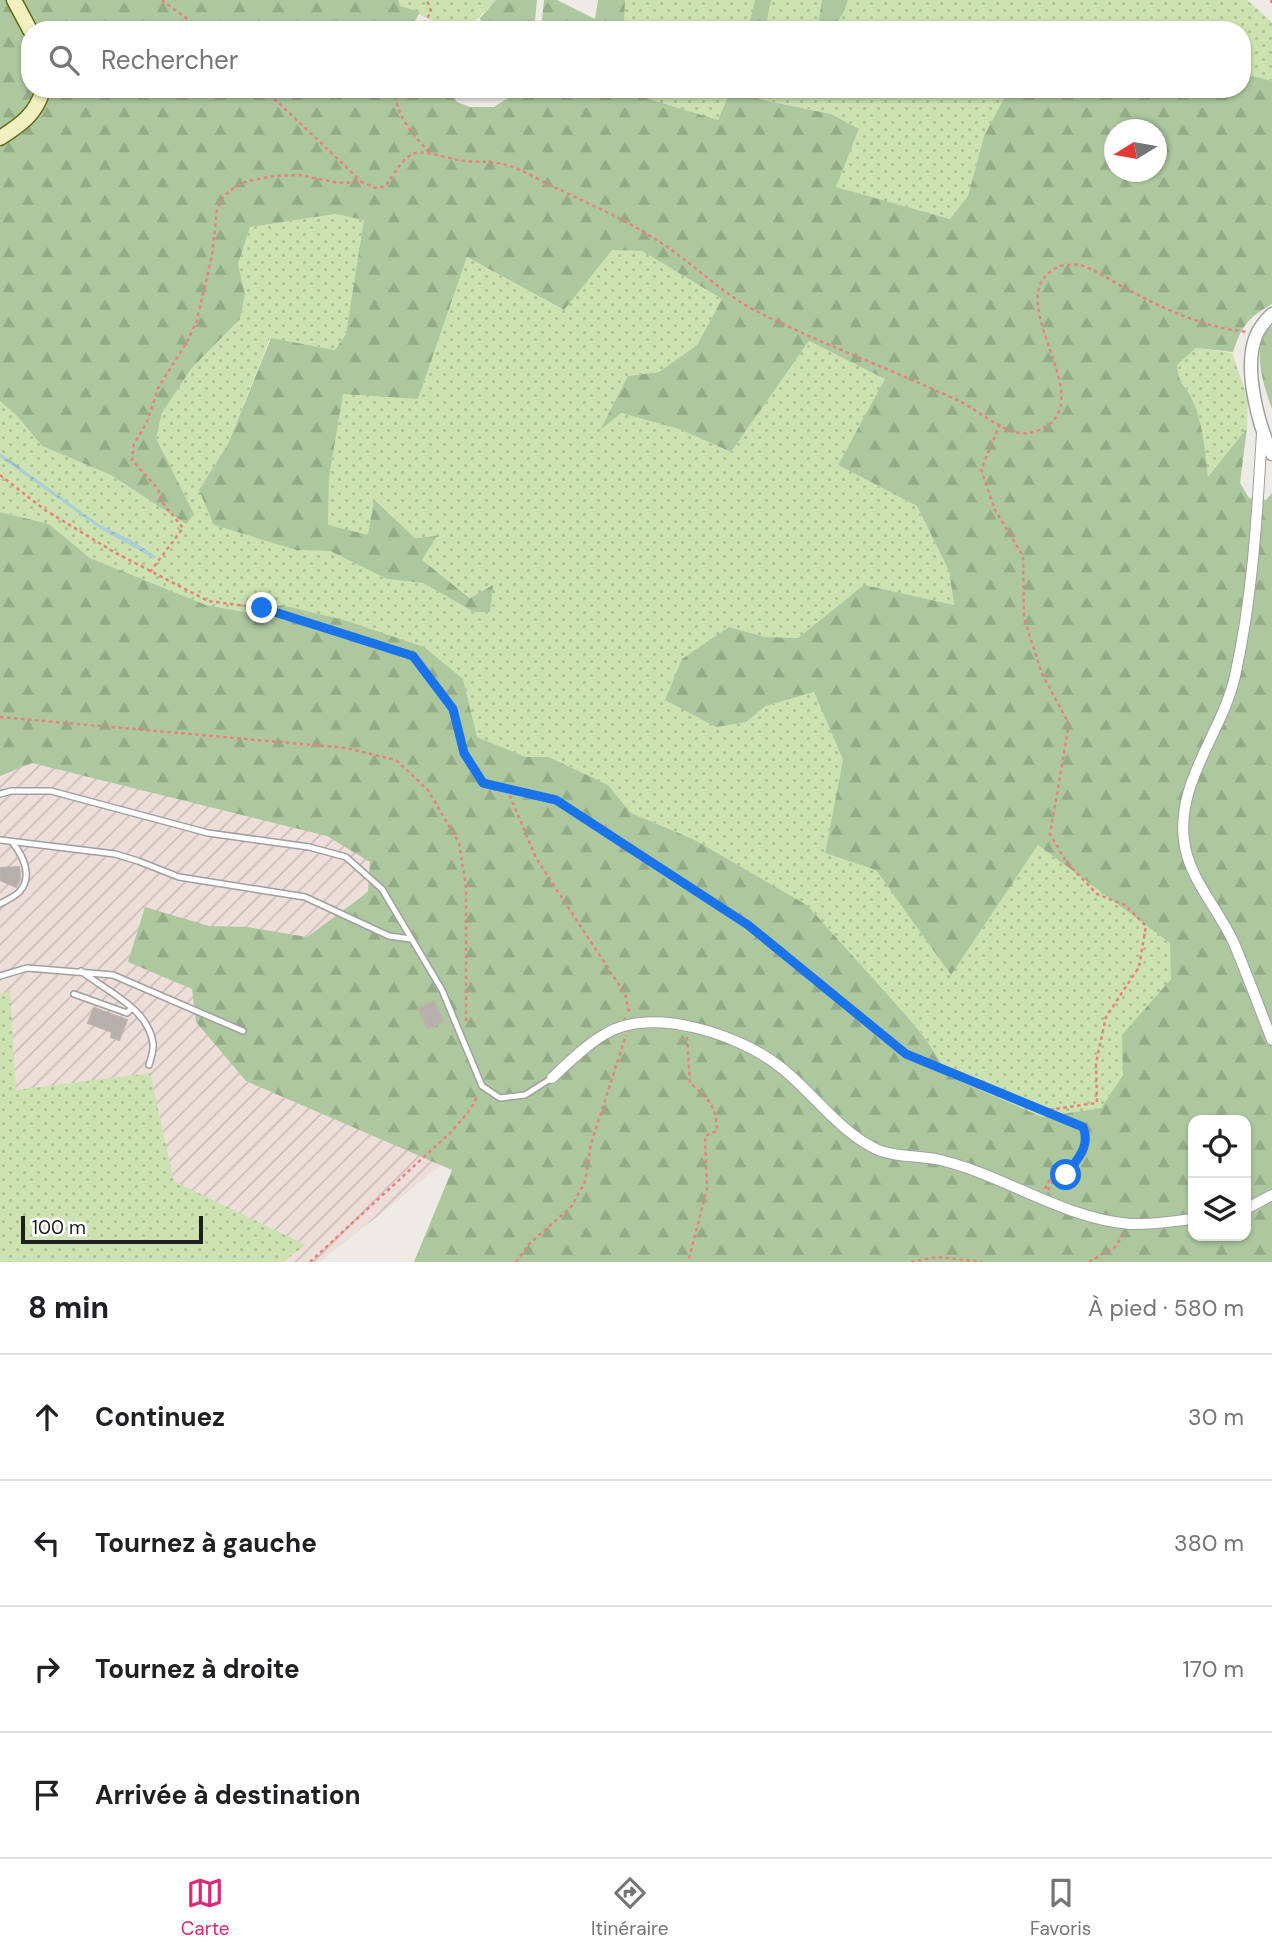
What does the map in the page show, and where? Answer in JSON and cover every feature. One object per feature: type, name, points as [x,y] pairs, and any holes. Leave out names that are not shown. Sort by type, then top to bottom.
[{"type":"main road","points":[[13,0],[25,21]]},
{"type":"main road","points":[[0,138],[29,118],[41,98]]},
{"type":"street","points":[[1272,314],[1256,334],[1251,352],[1262,433],[1251,589],[1235,679],[1217,729],[1194,775],[1183,810],[1185,846],[1194,874],[1232,940],[1272,1040]]},
{"type":"street","points":[[1262,433],[1272,454]]},
{"type":"street","points":[[552,1078],[606,1033],[628,1025],[672,1022],[725,1035],[779,1065],[854,1137],[879,1150],[943,1161],[1004,1182],[1081,1214],[1130,1224],[1188,1219]]},
{"type":"street","points":[[1251,1206],[1272,1195]]},
{"type":"lane","points":[[0,794],[11,791],[51,791],[208,834],[309,847],[346,857],[382,889],[442,990],[482,1086],[500,1098],[525,1096],[552,1078]]},
{"type":"lane","points":[[0,840],[115,854],[179,877],[305,897],[389,936],[411,939]]},
{"type":"lane","points":[[0,904],[19,892],[26,879],[24,857],[13,843]]},
{"type":"lane","points":[[0,976],[27,968],[113,975],[243,1031]]},
{"type":"lane","points":[[81,971],[132,1008],[148,1026],[154,1046],[149,1065]]},
{"type":"lane","points":[[74,994],[127,1013],[132,1008]]},
{"type":"path","points":[[162,0],[190,21]]},
{"type":"path","points":[[426,0],[431,12],[426,21]]},
{"type":"path","points":[[273,98],[362,182],[376,188],[386,186],[401,161],[415,153],[429,152],[461,160],[509,166],[598,207],[666,246],[755,312],[958,400],[1015,432],[1029,434],[1042,430],[1055,419],[1062,398],[1060,383],[1041,324],[1038,292],[1042,281],[1058,267],[1079,264],[1167,310],[1219,329],[1256,334]]},
{"type":"path","points":[[396,98],[398,112],[412,134],[429,152]]},
{"type":"path","points":[[150,572],[183,528],[162,502],[158,489],[132,460],[134,444],[147,422],[159,386],[187,342],[197,320],[212,255],[217,210],[223,197],[245,182],[274,176],[300,175],[340,183],[362,182]]},
{"type":"path","points":[[1000,424],[981,470],[995,510],[1023,556],[1024,618],[1042,674],[1069,724],[1050,834],[1067,863],[1097,894],[1125,905],[1146,926],[1139,967],[1106,1017],[1096,1063],[1097,1103],[1044,1111]]},
{"type":"path","points":[[0,475],[45,510],[150,572],[208,601],[262,608],[413,656],[453,709],[464,753],[483,783],[556,800],[748,925],[906,1054],[1083,1127],[1087,1137],[1086,1146],[1066,1175],[1053,1182],[1048,1191],[1047,1202]]},
{"type":"path","points":[[0,717],[346,748],[396,760],[428,790],[459,843],[466,887],[468,985],[465,1044]]},
{"type":"path","points":[[506,788],[536,858],[625,994],[630,1013],[624,1047],[591,1144],[585,1182],[571,1207],[529,1244],[516,1262]]},
{"type":"path","points":[[686,1026],[690,1083],[706,1097],[717,1113],[717,1131],[705,1136],[707,1189],[688,1262]]},
{"type":"path","points":[[310,1262],[451,1132],[470,1110],[482,1086]]},
{"type":"path","points":[[1089,1262],[1115,1247],[1130,1224]]},
{"type":"path","points":[[911,1262],[937,1257],[982,1262]]},
{"type":"shaded area","points":[[0,706],[423,759],[459,1151],[320,1262],[0,1262]]},
{"type":"green space","points":[[0,0],[8,0],[21,25],[21,98],[32,98],[26,107],[0,128]]},
{"type":"green space","points":[[20,0],[399,0],[400,6],[420,12],[415,21],[32,21]]},
{"type":"green space","points":[[400,0],[496,0],[475,21],[434,21],[400,6]]},
{"type":"green space","points":[[496,0],[537,0],[535,21],[481,21],[480,18]]},
{"type":"green space","points":[[544,0],[557,0],[595,19],[598,0],[625,0],[624,21],[542,21]]},
{"type":"green space","points":[[625,0],[1247,0],[1272,22],[1272,81],[1251,75],[1251,21],[624,21]]},
{"type":"green space","points":[[755,0],[771,0],[767,21],[750,21]]},
{"type":"green space","points":[[822,0],[848,0],[837,21],[819,21]]},
{"type":"green space","points":[[1251,75],[1272,81],[1272,304],[1247,323],[1233,352],[1196,348],[1177,365],[1180,379],[1198,415],[1208,477],[1247,428],[1240,483],[1249,498],[1266,500],[1272,493],[1272,1262],[414,1262],[452,1170],[246,1081],[196,1022],[192,989],[128,962],[145,907],[209,926],[247,927],[307,937],[368,892],[370,862],[327,836],[32,763],[0,776],[0,512],[49,524],[90,558],[206,605],[256,614],[281,605],[344,620],[424,647],[463,679],[477,737],[526,757],[549,757],[608,785],[631,813],[693,839],[807,905],[925,1038],[950,1077],[1042,1117],[1101,1108],[1123,1075],[1122,1035],[1171,979],[1170,943],[1038,845],[951,975],[876,870],[825,853],[843,760],[814,692],[766,706],[746,722],[716,727],[665,700],[682,659],[729,627],[765,637],[798,638],[864,585],[954,605],[949,571],[917,506],[838,465],[885,379],[809,341],[731,452],[679,429],[621,413],[600,430],[628,376],[659,372],[697,345],[722,299],[642,251],[612,250],[564,310],[467,257],[418,399],[343,394],[329,478],[328,525],[368,535],[374,499],[415,538],[437,536],[422,560],[470,598],[493,585],[490,612],[474,612],[423,583],[387,579],[330,551],[296,550],[214,525],[199,490],[228,444],[271,338],[335,350],[346,334],[364,220],[335,214],[250,227],[238,264],[245,294],[240,319],[191,369],[162,413],[156,438],[194,514],[186,524],[111,475],[42,446],[17,416],[0,401],[0,147],[32,124],[47,98],[454,98],[470,107],[494,107],[508,98],[645,98],[718,120],[728,98],[754,98],[831,114],[859,129],[836,187],[950,219],[968,196],[984,136],[1004,98],[1251,98]]},
{"type":"green space","points":[[642,98],[729,98],[718,120]]},
{"type":"green space","points":[[755,98],[1004,98],[984,136],[968,196],[950,219],[835,187],[859,130],[831,114]]},
{"type":"green space","points":[[335,214],[365,220],[346,334],[335,350],[270,338],[228,444],[200,490],[215,525],[296,550],[330,551],[387,579],[423,583],[474,612],[493,585],[471,598],[422,560],[436,536],[415,538],[375,499],[368,536],[328,526],[329,478],[343,393],[418,399],[467,257],[563,310],[612,249],[642,251],[722,299],[697,345],[659,372],[628,376],[601,428],[621,413],[679,429],[731,452],[809,341],[886,379],[838,465],[917,506],[949,571],[954,605],[864,586],[798,638],[765,637],[729,627],[746,722],[766,706],[814,692],[843,760],[825,853],[876,869],[951,975],[1038,845],[1171,943],[1171,979],[1123,1035],[1123,1075],[1101,1108],[1042,1118],[950,1077],[925,1038],[807,905],[693,839],[631,813],[608,785],[549,757],[526,757],[477,737],[463,679],[281,605],[256,614],[206,605],[90,558],[49,524],[0,512],[0,401],[17,416],[42,446],[111,475],[185,523],[194,514],[156,438],[162,413],[191,369],[240,319],[245,294],[238,264],[250,227]]},
{"type":"green space","points":[[1272,326],[1272,409],[1262,378],[1260,355],[1265,334]]},
{"type":"green space","points":[[1196,348],[1232,353],[1248,398],[1247,428],[1208,479],[1198,415],[1180,379],[1177,365]]},
{"type":"green space","points":[[10,991],[16,1090],[150,1073],[174,1181],[306,1245],[283,1262],[0,1262],[0,994]]},
{"type":"water","points":[[0,453],[100,525],[157,557],[153,558],[99,528],[0,457]]},
{"type":"building","points":[[19,867],[20,879],[16,887],[0,880],[0,868]]},
{"type":"building","points":[[434,1001],[443,1021],[428,1029],[418,1009]]},
{"type":"building","points":[[94,1008],[127,1020],[119,1040],[111,1037],[112,1032],[88,1023]]},
{"type":"route","points":[[262,608],[413,656],[453,709],[464,753],[483,783],[556,800],[748,925],[906,1054],[1083,1127],[1087,1137],[1086,1146],[1066,1175]]}]
